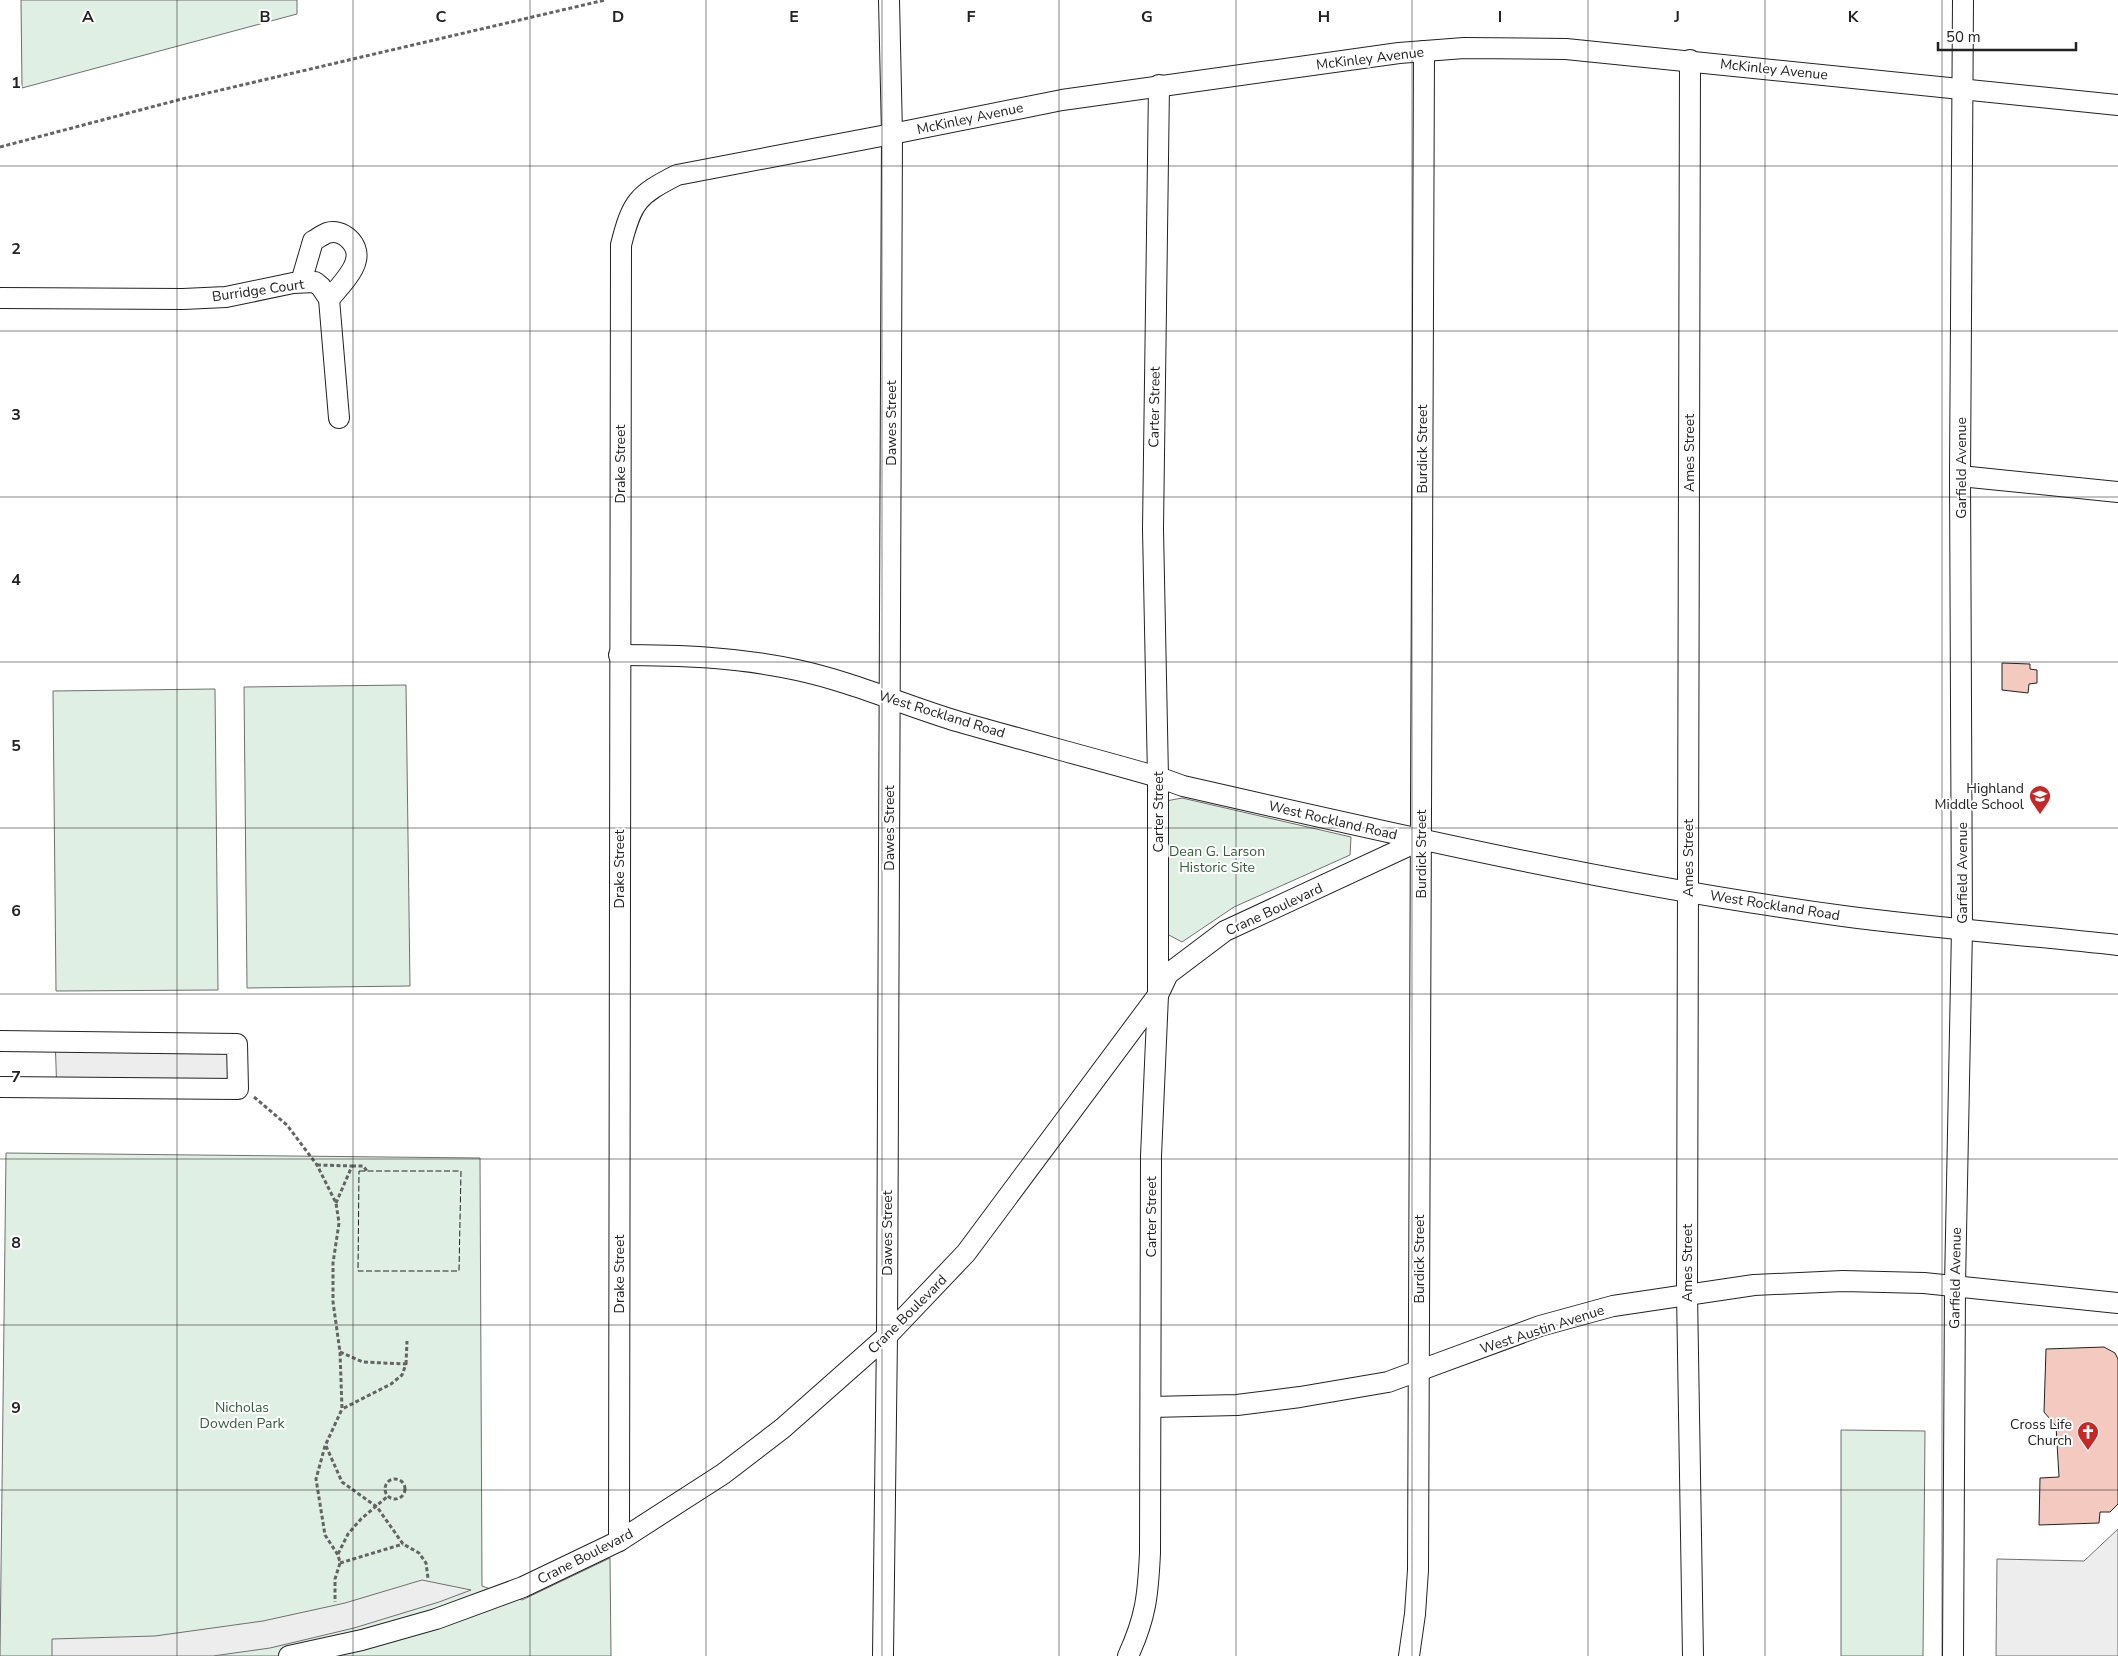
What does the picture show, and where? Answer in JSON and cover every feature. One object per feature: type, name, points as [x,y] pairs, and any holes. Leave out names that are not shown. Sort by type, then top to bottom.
[{"type":"street","name":"Dawes Street","points":[[883,1656],[887,1336],[892,134],[889,0]]},
{"type":"street","name":"Garfield Avenue","points":[[1953,1656],[1955,1286],[1962,929],[1960,476],[1963,0]]},
{"type":"street","name":"McKinley Avenue","points":[[637,201],[649,189],[677,175],[1062,100],[1159,85],[1424,51],[1464,48],[1566,49],[1690,60],[2118,105]]},
{"type":"street","name":"Burdick Street","points":[[1409,1656],[1415,1614],[1418,1570],[1424,51]]},
{"type":"street","name":"Ames Street","points":[[1690,60],[1687,1294],[1693,1656]]},
{"type":"street","name":"Carter Street","points":[[1128,1656],[1140,1630],[1148,1597],[1150,1553],[1152,1156],[1158,994],[1158,777],[1153,529],[1159,85]]},
{"type":"street","name":"Drake Street","points":[[619,1541],[621,245],[627,222],[637,201]]},
{"type":"street","points":[[301,282],[313,241],[328,232],[344,234],[355,246],[356,260],[344,281],[329,299],[339,418]]},
{"type":"street","name":"Burridge Court","points":[[0,298],[183,299],[226,297],[301,282],[315,282],[329,299]]},
{"type":"street","points":[[1960,476],[2118,492]]},
{"type":"street","name":"West Rockland Road","points":[[620,655],[683,655],[733,659],[798,670],[889,697],[958,721],[1158,777],[1183,786],[1421,840],[1688,892],[1842,916],[2118,944]]},
{"type":"street","name":"Crane Boulevard","points":[[290,1656],[362,1640],[444,1616],[523,1587],[619,1541],[723,1474],[783,1428],[887,1336],[966,1253],[1158,994],[1168,974],[1225,930],[1421,840]]},
{"type":"street","points":[[0,1041],[237,1044],[238,1089],[0,1087]]},
{"type":"street","name":"West Austin Avenue","points":[[1151,1408],[1237,1405],[1300,1397],[1388,1382],[1540,1326],[1613,1306],[1754,1285],[1843,1281],[1924,1283],[2118,1303]]},
{"type":"path","points":[[0,147],[188,98],[606,0]]},
{"type":"path","points":[[238,1089],[246,1089],[260,1104],[287,1125],[317,1165],[336,1203],[339,1223],[333,1263],[333,1302],[340,1352],[342,1409],[326,1446],[316,1479],[325,1534],[338,1555],[340,1562],[336,1579],[335,1602]]},
{"type":"path","points":[[317,1165],[363,1166],[367,1171]]},
{"type":"path","points":[[336,1203],[352,1166]]},
{"type":"path","points":[[342,1409],[369,1393],[391,1384],[402,1376],[406,1364],[407,1341]]},
{"type":"path","points":[[340,1352],[363,1362],[406,1364]]},
{"type":"path","points":[[326,1446],[342,1482],[377,1507],[403,1544],[418,1553],[426,1562],[428,1578]]},
{"type":"path","points":[[398,1479],[403,1482],[404,1492],[401,1497],[394,1498],[388,1496],[385,1487],[388,1481],[398,1479]]},
{"type":"path","points":[[338,1555],[348,1534],[361,1519],[388,1496]]},
{"type":"path","points":[[340,1562],[403,1544]]},
{"type":"green space","points":[[21,0],[297,0],[297,14],[22,88]]},
{"type":"green space","points":[[406,685],[410,986],[247,988],[244,687]]},
{"type":"green space","points":[[215,689],[218,990],[56,991],[53,691]]},
{"type":"green space","name":"Dean G. Larson Historic Site","points":[[1182,798],[1351,837],[1350,855],[1234,907],[1182,942],[1167,934],[1166,801]]},
{"type":"green space","name":"Nicholas Dowden Park","points":[[6,1153],[480,1158],[482,1586],[522,1600],[610,1558],[611,1656],[0,1656]]},
{"type":"green space","points":[[1841,1430],[1925,1431],[1923,1656],[1841,1656]]},
{"type":"shaded area","points":[[55,1036],[244,1036],[244,1095],[57,1095]]},
{"type":"shaded area","points":[[2118,1529],[2118,1656],[1996,1656],[1997,1559],[2084,1561]]},
{"type":"shaded area","points":[[422,1580],[471,1590],[439,1602],[354,1628],[270,1648],[213,1656],[52,1656],[52,1639],[155,1636],[263,1621],[345,1603]]},
{"type":"building","points":[[2002,663],[2030,664],[2030,669],[2037,670],[2037,683],[2029,684],[2028,693],[2002,690]]},
{"type":"building","name":"Cross Life Church","points":[[2104,1347],[2115,1353],[2118,1359],[2118,1504],[2110,1512],[2100,1512],[2099,1523],[2039,1525],[2040,1478],[2059,1477],[2056,1426],[2044,1412],[2046,1349]]},
{"type":"fence","points":[[359,1171],[461,1171],[459,1271],[358,1271],[359,1171]]},
{"type":"place","name":"Highland Middle School","points":[[2040,815]]},
{"type":"place","name":"Cross Life Church","points":[[2088,1451]]}]
